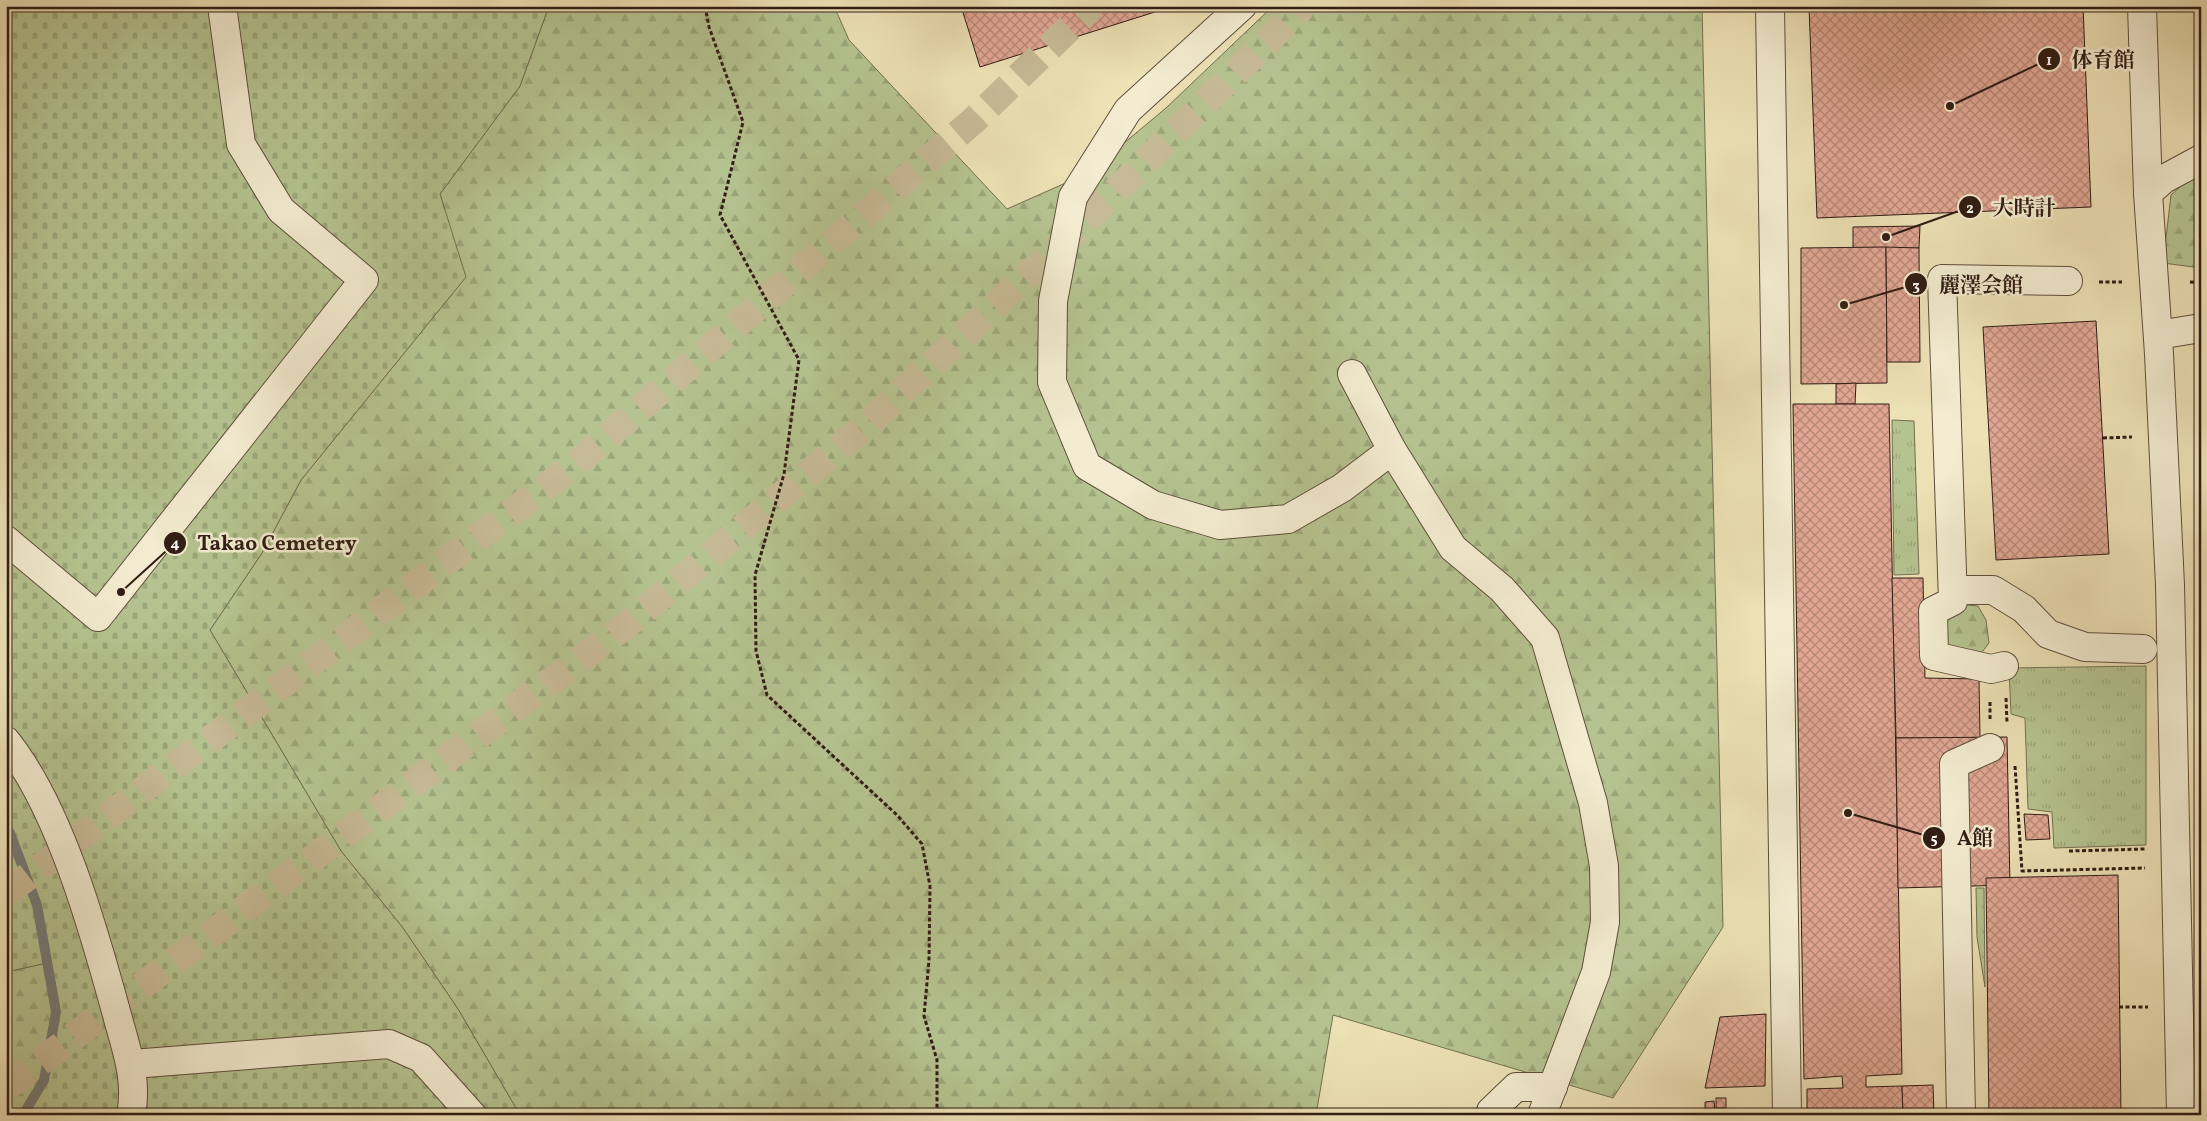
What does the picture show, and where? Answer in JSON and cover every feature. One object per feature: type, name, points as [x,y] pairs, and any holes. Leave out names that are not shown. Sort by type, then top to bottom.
[{"type":"street","points":[[6,540],[98,616],[364,280],[281,210],[241,144],[222,6]]},
{"type":"street","points":[[1242,6],[1128,110],[1073,197],[1053,301],[1052,382],[1087,466],[1153,506],[1220,526],[1288,519],[1342,488],[1392,450]]},
{"type":"street","points":[[1770,6],[1788,1115]]},
{"type":"street","points":[[2142,6],[2148,194],[2158,335],[2170,585],[2180,1115]]},
{"type":"street","points":[[2148,194],[2164,179],[2201,159]]},
{"type":"street","points":[[1997,668],[1934,656],[1933,610],[1954,601],[1942,279],[2068,281]]},
{"type":"street","points":[[2158,335],[2201,328]]},
{"type":"street","points":[[1352,374],[1392,450],[1453,548],[1502,588],[1545,638],[1593,803],[1604,866],[1605,922],[1596,972],[1542,1115]]},
{"type":"street","points":[[1953,590],[1993,590],[2024,609],[2048,634],[2085,647],[2143,649]]},
{"type":"street","points":[[6,741],[20,758],[48,812],[66,855],[105,966],[132,1064],[134,1101],[131,1115]]},
{"type":"street","points":[[1960,1115],[1954,764],[1990,748]]},
{"type":"street","points":[[132,1064],[389,1044],[421,1058],[472,1115]]},
{"type":"street","points":[[1491,1111],[1516,1087],[1553,1087]]},
{"type":"path","points":[[705,6],[709,27],[743,122],[720,216],[799,360],[784,474],[755,575],[756,650],[767,694],[897,816],[922,844],[930,886],[929,960],[924,1016],[937,1060],[936,1115]]},
{"type":"path","points":[[2190,282],[2201,284]]},
{"type":"path","points":[[2103,438],[2140,437]]},
{"type":"path","points":[[1997,668],[2007,722],[2010,726]]},
{"type":"path","points":[[1990,748],[1997,668]]},
{"type":"path","points":[[2015,759],[2022,871],[2175,858]]},
{"type":"path","points":[[2069,851],[2175,858]]},
{"type":"green space","points":[[6,6],[549,6],[520,86],[440,194],[466,277],[301,480],[262,553],[210,630],[341,851],[403,928],[458,1009],[520,1115],[22,1115],[38,1088],[59,1021],[47,963],[6,972]]},
{"type":"green space","points":[[549,6],[834,6],[849,40],[1007,209],[1088,173],[1166,108],[1273,6],[1702,6],[1723,927],[1613,1098],[1333,1015],[1316,1115],[520,1115],[458,1009],[403,928],[341,851],[210,630],[262,553],[301,480],[465,278],[440,194],[520,86]]},
{"type":"green space","points":[[2201,173],[2201,268],[2163,263],[2171,195],[2192,176]]},
{"type":"green space","points":[[1892,420],[1914,421],[1919,574],[1894,575]]},
{"type":"green space","points":[[1957,604],[1978,606],[1986,620],[1989,643],[1980,655],[1959,656],[1939,640],[1942,619]]},
{"type":"green space","points":[[2195,607],[2201,607],[2201,1051]]},
{"type":"green space","points":[[2146,666],[2146,845],[2054,848],[2052,812],[2028,809],[2025,718],[2011,714],[2009,668]]},
{"type":"green space","points":[[1976,888],[1984,888],[1985,987],[1977,937]]},
{"type":"green space","points":[[47,963],[59,1021],[38,1088],[22,1115],[6,1115],[6,972]]},
{"type":"building","points":[[961,6],[1174,6],[980,67]]},
{"type":"building","points":[[1809,6],[2083,6],[2091,207],[1817,218]]},
{"type":"building","points":[[1920,226],[1919,248],[1853,248],[1853,227]]},
{"type":"building","points":[[1886,247],[1887,383],[1801,384],[1801,248]]},
{"type":"building","points":[[1886,247],[1919,248],[1920,362],[1887,362]]},
{"type":"building","points":[[2096,321],[2109,554],[1996,560],[1983,327]]},
{"type":"building","points":[[1856,383],[1855,404],[1836,404],[1836,384]]},
{"type":"building","points":[[1793,404],[1889,404],[1902,1074],[1866,1076],[1866,1087],[1902,1086],[1903,1115],[1807,1115],[1807,1089],[1843,1088],[1842,1076],[1804,1079]]},
{"type":"building","points":[[1892,578],[1923,578],[1925,678],[1979,679],[1980,738],[1896,738]]},
{"type":"building","points":[[2007,737],[2010,885],[1898,888],[1896,738]]},
{"type":"building","points":[[2024,814],[2048,815],[2050,839],[2026,840]]},
{"type":"building","points":[[2118,875],[2121,1115],[1989,1115],[1986,878]]},
{"type":"building","points":[[1766,1014],[1765,1086],[1705,1088],[1720,1017]]},
{"type":"building","points":[[1933,1085],[1934,1115],[1903,1115],[1902,1086]]},
{"type":"building","points":[[1716,1098],[1726,1098],[1726,1108],[1716,1108]]},
{"type":"building","points":[[1714,1101],[1715,1111],[1705,1112],[1705,1102]]},
{"type":"building","points":[[1739,1111],[1765,1111],[1765,1115],[1739,1115]]},
{"type":"waterway","points":[[6,827],[10,833],[37,905],[56,1012],[44,1080],[23,1115]]},
{"type":"tunnel","points":[[6,893],[573,466],[973,121],[1092,6]]},
{"type":"tunnel","points":[[6,1087],[630,622],[866,425],[1068,238],[1303,6]]},
{"type":"place","name":"体育館","points":[[1950,106]]},
{"type":"place","name":"大時計","points":[[1886,237]]},
{"type":"place","name":"麗澤会館","points":[[1844,305]]},
{"type":"place","name":"Takao Cemetery","points":[[121,592]]},
{"type":"place","name":"A館","points":[[1848,813]]}]
